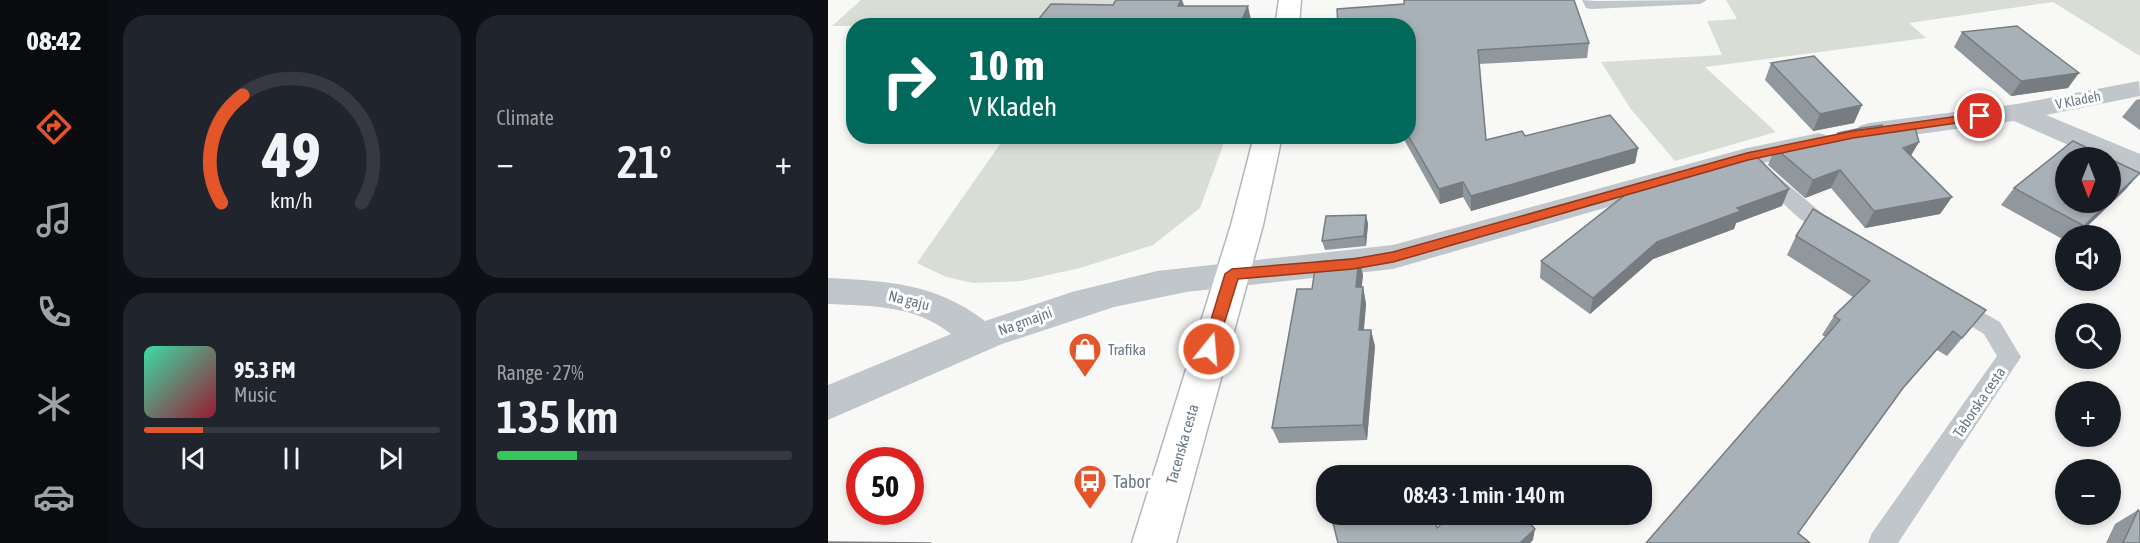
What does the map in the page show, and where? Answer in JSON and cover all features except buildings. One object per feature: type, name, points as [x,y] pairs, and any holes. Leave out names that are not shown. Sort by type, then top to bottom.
[{"type":"main road","points":[[1290,18],[1295,1]]},
{"type":"main road","name":"Tacenska cesta","points":[[1154,543],[1247,225],[1266,144]]},
{"type":"street","name":"V Kladeh","points":[[1232,274],[1353,264],[1393,257],[1747,157],[1853,134],[2017,112],[2139,89]]},
{"type":"street","name":"V Kladeh","points":[[2017,112],[2140,165]]},
{"type":"street","name":"Na gmajni","points":[[828,403],[980,337],[1055,309],[1124,291],[1232,274]]},
{"type":"street","name":"Na gaju","points":[[828,291],[884,294],[917,300],[944,310],[980,337]]},
{"type":"lane","points":[[1589,0],[1591,5],[1700,0]]},
{"type":"lane","points":[[1747,157],[1779,190],[1815,220],[1854,244]]},
{"type":"lane","name":"Taborska cesta","points":[[1882,543],[2009,357],[1992,328],[1933,292]]},
{"type":"shaded area","points":[[861,0],[1124,0],[1115,18],[846,18],[846,26],[832,26]]},
{"type":"shaded area","points":[[1726,0],[2140,0],[2140,56],[2053,2],[1909,23],[1926,38],[1705,67],[1776,132],[1675,161],[1630,108],[1601,62],[1722,55],[1707,21],[1737,19]]},
{"type":"shaded area","points":[[1000,144],[1223,144],[1200,208],[1153,245],[1080,268],[1021,281],[973,283],[946,277],[917,263]]},
{"type":"place","name":"Trafika","points":[[1085,378]]},
{"type":"place","name":"Tabor","points":[[1090,510]]},
{"type":"route","points":[[1209,349],[1232,274],[1353,264],[1393,257],[1747,157],[1853,134],[1980,116]]}]
